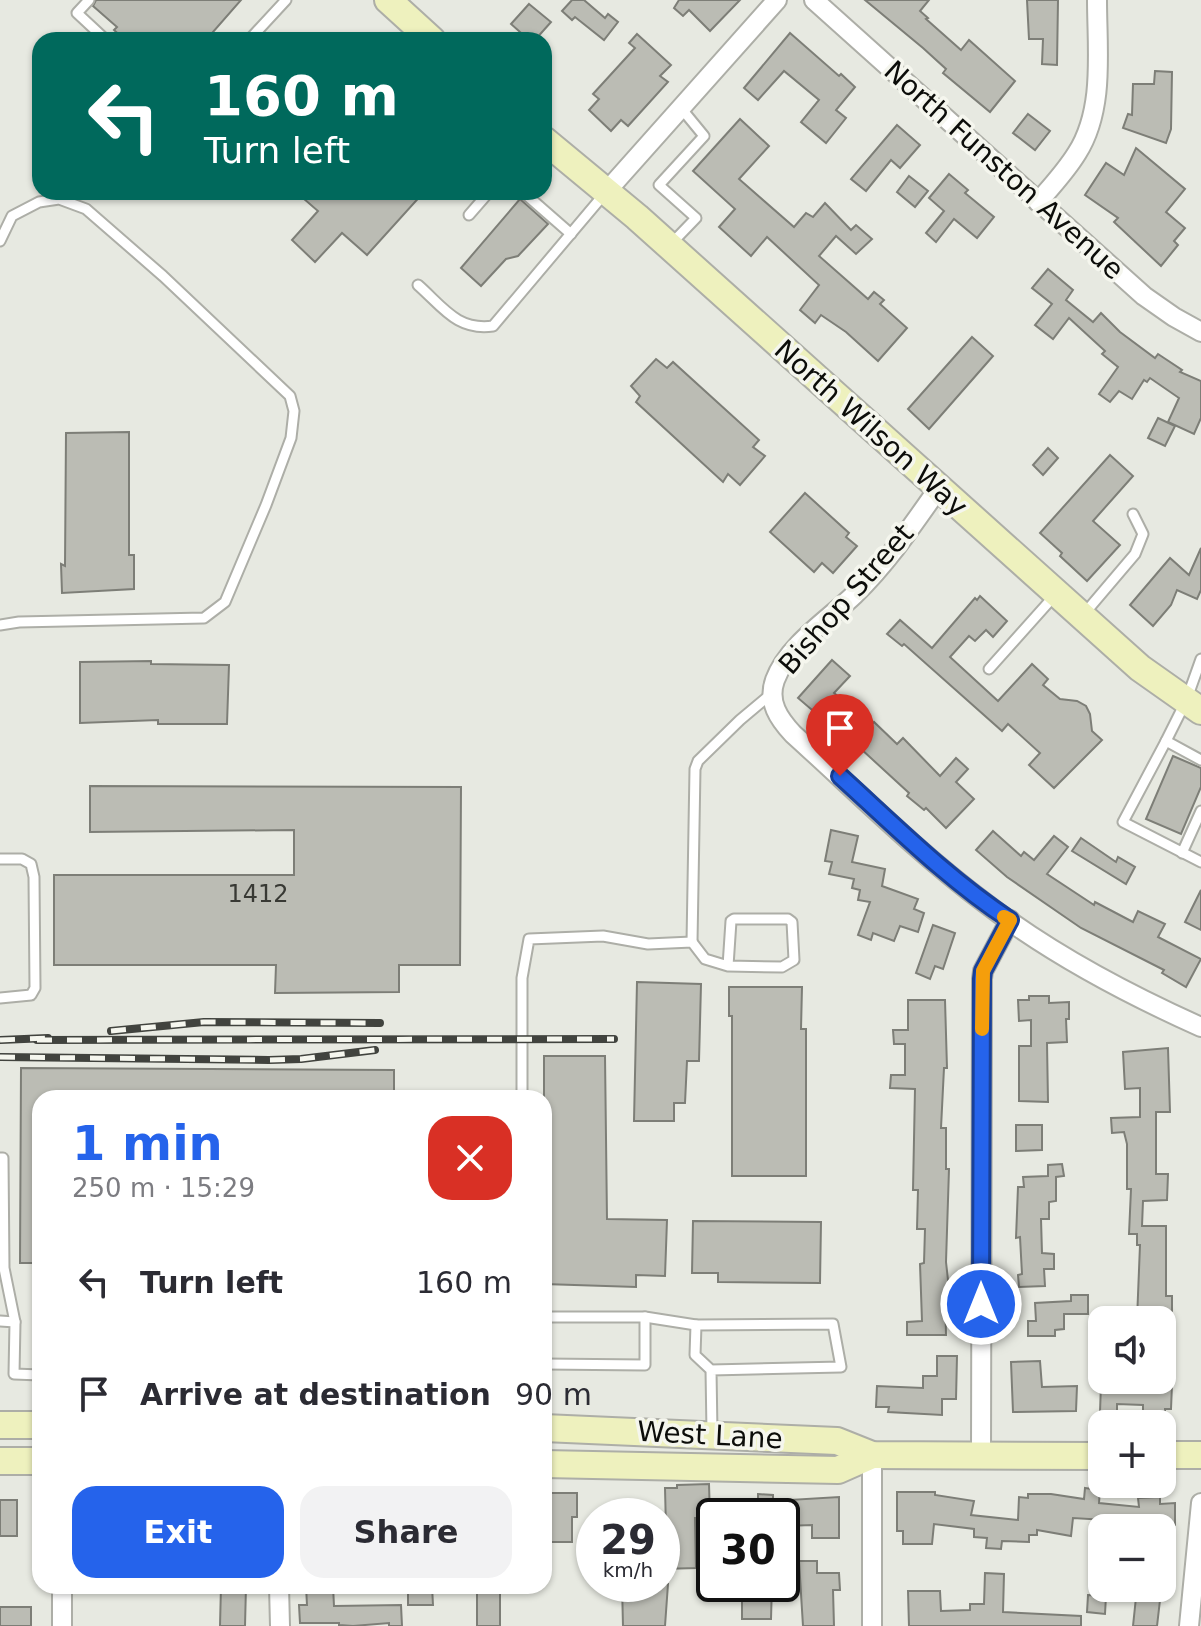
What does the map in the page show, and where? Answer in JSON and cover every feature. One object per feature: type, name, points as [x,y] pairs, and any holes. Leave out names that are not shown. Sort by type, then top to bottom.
[{"type":"main road","points":[[400,7],[424,32]]},
{"type":"main road","name":"North Wilson Way","points":[[552,147],[669,246],[1140,668],[1193,706]]},
{"type":"main road","points":[[0,1425],[32,1425]]},
{"type":"main road","name":"West Lane","points":[[552,1428],[837,1441],[872,1455],[1088,1456]]},
{"type":"main road","points":[[552,1448],[553,1444],[581,1429]]},
{"type":"main road","points":[[552,1458],[598,1451],[692,1450],[707,1444],[712,1435]]},
{"type":"main road","name":"West Lane","points":[[552,1458],[838,1470],[872,1455]]},
{"type":"main road","points":[[1176,1455],[1201,1455]]},
{"type":"main road","points":[[0,1461],[32,1461]]},
{"type":"street","points":[[606,192],[777,0]]},
{"type":"street","name":"North Funston Avenue","points":[[814,0],[1144,296],[1201,332]]},
{"type":"street","points":[[1038,202],[1078,151],[1092,117],[1097,86],[1097,0]]},
{"type":"street","name":"Bishop Street","points":[[938,489],[894,551],[786,661],[776,677],[773,693],[777,716],[793,734],[933,860],[985,904],[1010,920]]},
{"type":"street","points":[[981,1456],[983,971],[1010,920],[1107,981],[1201,1027]]},
{"type":"street","points":[[872,1455],[872,1626]]},
{"type":"street","points":[[1189,1626],[1201,1503]]},
{"type":"street","points":[[62,1594],[62,1626]]},
{"type":"street","points":[[279,1594],[280,1626]]},
{"type":"lane","points":[[89,0],[77,13],[97,32]]},
{"type":"lane","points":[[256,32],[286,0]]},
{"type":"lane","points":[[669,246],[696,218],[659,185],[704,136],[681,108]]},
{"type":"lane","points":[[418,285],[462,324],[478,328],[493,326],[606,192]]},
{"type":"lane","points":[[0,241],[12,216],[39,202],[52,200]]},
{"type":"lane","points":[[0,625],[204,618],[225,602],[291,438],[294,411],[290,396],[163,276],[86,209],[62,200]]},
{"type":"lane","points":[[469,215],[482,200]]},
{"type":"lane","points":[[532,200],[571,234]]},
{"type":"lane","points":[[1082,617],[1135,554],[1143,534],[1133,514]]},
{"type":"lane","points":[[989,669],[1056,594]]},
{"type":"lane","points":[[1201,659],[1193,706],[1166,741],[1123,822],[1201,862]]},
{"type":"lane","points":[[728,966],[731,921],[788,919],[792,922],[794,960],[787,966],[728,966],[705,959],[692,942],[695,769],[698,761],[773,693]]},
{"type":"lane","points":[[1166,741],[1201,760]]},
{"type":"lane","points":[[1182,853],[1201,811]]},
{"type":"lane","points":[[0,859],[22,859],[31,864],[34,877],[35,988],[31,995],[0,998]]},
{"type":"lane","points":[[522,1090],[522,978],[529,939],[603,936],[648,944],[692,942]]},
{"type":"lane","points":[[0,1158],[3,1158],[4,1268],[15,1322],[14,1374],[32,1375]]},
{"type":"lane","points":[[552,1317],[645,1317],[696,1325],[833,1324],[841,1367],[711,1370],[695,1355],[696,1325]]},
{"type":"lane","points":[[552,1364],[645,1365],[645,1317]]},
{"type":"lane","points":[[0,1321],[15,1322]]},
{"type":"lane","points":[[711,1370],[712,1435]]},
{"type":"building","points":[[96,0],[241,0],[213,32],[116,32],[114,30],[117,27],[93,6]]},
{"type":"building","points":[[572,0],[584,0],[605,18],[608,14],[618,22],[604,40],[575,17],[572,20],[562,11]]},
{"type":"building","points":[[679,0],[740,0],[710,31],[689,10],[683,16],[674,8]]},
{"type":"building","points":[[865,0],[929,0],[920,11],[926,19],[961,50],[969,40],[1015,81],[990,112],[943,73],[946,69],[923,48]]},
{"type":"building","points":[[1027,0],[1058,0],[1057,65],[1042,64],[1043,39],[1029,39]]},
{"type":"building","points":[[529,4],[551,22],[542,32],[520,32],[511,24]]},
{"type":"building","points":[[790,33],[855,87],[836,110],[846,118],[826,143],[801,122],[819,100],[784,71],[758,100],[744,88]]},
{"type":"building","points":[[637,34],[671,65],[660,76],[668,82],[628,126],[621,120],[611,131],[589,110],[599,99],[593,94],[635,48],[629,43]]},
{"type":"building","points":[[1155,71],[1172,72],[1171,129],[1166,143],[1123,128],[1128,114],[1132,115],[1133,84],[1154,84]]},
{"type":"building","points":[[1028,114],[1050,131],[1035,150],[1013,133]]},
{"type":"building","points":[[740,119],[769,146],[739,179],[794,227],[806,213],[813,217],[825,203],[851,230],[856,225],[872,239],[856,254],[836,236],[819,256],[868,299],[874,292],[884,300],[880,304],[907,328],[878,361],[846,332],[821,315],[815,323],[800,310],[819,285],[767,237],[751,256],[719,227],[735,209],[693,171]]},
{"type":"building","points":[[897,125],[920,145],[900,168],[891,160],[866,191],[851,179]]},
{"type":"building","points":[[1136,148],[1185,189],[1166,212],[1185,228],[1174,241],[1178,245],[1161,266],[1114,222],[1118,218],[1085,195],[1106,163],[1124,175]]},
{"type":"building","points":[[949,174],[968,190],[965,193],[994,217],[977,238],[954,219],[936,242],[926,233],[944,211],[929,198]]},
{"type":"building","points":[[909,176],[928,191],[915,207],[897,192]]},
{"type":"building","points":[[305,200],[417,200],[367,255],[342,233],[315,262],[292,240],[318,211]]},
{"type":"building","points":[[519,200],[548,224],[518,256],[506,259],[481,286],[461,268]]},
{"type":"building","points":[[1048,269],[1073,290],[1066,300],[1093,322],[1101,313],[1120,332],[1155,358],[1158,354],[1182,370],[1180,372],[1201,381],[1201,418],[1194,434],[1168,422],[1179,398],[1150,378],[1147,382],[1144,380],[1132,399],[1119,391],[1110,402],[1099,394],[1118,367],[1069,318],[1053,339],[1035,325],[1052,304],[1032,288]]},
{"type":"building","points":[[972,337],[993,356],[929,429],[908,409]]},
{"type":"building","points":[[656,359],[667,368],[673,362],[759,440],[753,447],[765,456],[740,485],[728,474],[723,482],[636,402],[640,396],[631,386]]},
{"type":"building","points":[[1158,418],[1175,426],[1165,446],[1148,438]]},
{"type":"building","points":[[129,432],[129,555],[134,555],[134,589],[62,593],[66,433]]},
{"type":"building","points":[[1048,448],[1058,458],[1043,475],[1033,465]]},
{"type":"building","points":[[1110,455],[1133,476],[1093,521],[1120,545],[1087,581],[1040,533]]},
{"type":"building","points":[[805,493],[849,533],[846,537],[857,546],[833,573],[822,563],[814,572],[770,532]]},
{"type":"building","points":[[1201,548],[1201,590],[1197,599],[1177,590],[1171,605],[1153,626],[1130,605],[1170,558],[1189,575]]},
{"type":"building","points":[[980,596],[1007,621],[993,637],[986,630],[975,641],[969,636],[950,657],[998,701],[1032,664],[1048,679],[1043,685],[1060,699],[1077,701],[1086,706],[1092,731],[1102,740],[1054,788],[1029,765],[1040,753],[1008,724],[1002,731],[904,644],[902,646],[887,634],[900,620],[932,648]]},
{"type":"building","points":[[832,660],[850,676],[834,693],[872,724],[874,722],[897,744],[903,738],[940,776],[956,758],[968,769],[956,782],[974,799],[946,828],[926,808],[924,810],[907,796],[909,793],[848,737],[846,739],[798,698]]},
{"type":"building","points":[[151,661],[151,664],[229,665],[227,724],[158,724],[158,720],[80,723],[80,662]]},
{"type":"building","points":[[1173,756],[1201,768],[1201,787],[1181,834],[1146,819]]},
{"type":"building","points":[[90,786],[461,787],[460,965],[399,965],[399,992],[275,993],[276,965],[54,965],[54,875],[294,875],[294,830],[90,832]]},
{"type":"building","points":[[831,830],[858,836],[852,862],[885,869],[882,886],[918,899],[914,909],[924,913],[918,932],[900,926],[894,941],[873,933],[871,940],[858,935],[870,902],[858,900],[860,890],[852,888],[854,879],[829,874],[832,862],[825,861]]},
{"type":"building","points":[[993,831],[1021,856],[1024,852],[1034,860],[1054,836],[1068,847],[1047,874],[1094,905],[1095,902],[1133,922],[1138,911],[1165,924],[1158,937],[1201,959],[1186,987],[1162,973],[1164,970],[1081,928],[1007,877],[976,850]]},
{"type":"building","points":[[1081,838],[1116,862],[1118,857],[1135,867],[1126,884],[1072,851]]},
{"type":"building","points":[[1201,890],[1201,930],[1185,922]]},
{"type":"building","points":[[933,925],[955,933],[943,969],[935,966],[930,979],[916,973]]},
{"type":"building","points":[[637,982],[701,984],[699,1061],[687,1061],[685,1103],[674,1103],[674,1121],[634,1121]]},
{"type":"building","points":[[729,987],[802,987],[801,1029],[806,1029],[806,1176],[732,1176],[732,1016],[729,1016]]},
{"type":"building","points":[[1029,996],[1049,996],[1049,1003],[1069,1002],[1067,1042],[1047,1043],[1048,1102],[1019,1101],[1019,1046],[1031,1046],[1031,1020],[1019,1021],[1018,1000],[1029,1000]]},
{"type":"building","points":[[908,1000],[945,1000],[947,1068],[944,1068],[941,1128],[946,1128],[946,1169],[949,1169],[946,1335],[907,1335],[907,1322],[922,1321],[920,1264],[924,1263],[925,1229],[917,1229],[918,1190],[913,1190],[915,1089],[890,1088],[891,1075],[905,1075],[905,1044],[894,1044],[893,1030],[908,1030]]},
{"type":"building","points":[[1168,1048],[1170,1112],[1156,1112],[1156,1174],[1168,1174],[1167,1200],[1143,1201],[1142,1226],[1166,1226],[1166,1296],[1172,1296],[1172,1306],[1138,1306],[1140,1245],[1137,1245],[1137,1234],[1129,1234],[1131,1189],[1127,1189],[1127,1144],[1124,1132],[1112,1133],[1111,1118],[1140,1117],[1140,1088],[1125,1089],[1123,1052]]},
{"type":"building","points":[[544,1056],[605,1056],[607,1219],[667,1220],[665,1276],[636,1275],[636,1287],[552,1284],[552,1090],[544,1090]]},
{"type":"building","points":[[21,1068],[394,1070],[394,1090],[32,1090],[32,1263],[20,1263]]},
{"type":"building","points":[[1016,1125],[1042,1125],[1042,1150],[1016,1151]]},
{"type":"building","points":[[1062,1164],[1064,1176],[1056,1177],[1056,1201],[1049,1202],[1049,1219],[1041,1219],[1042,1253],[1054,1254],[1054,1269],[1044,1269],[1045,1286],[1019,1287],[1018,1275],[1022,1274],[1020,1237],[1016,1238],[1018,1187],[1024,1187],[1023,1177],[1048,1176],[1048,1165]]},
{"type":"building","points":[[693,1221],[821,1222],[820,1283],[718,1282],[718,1273],[692,1273]]},
{"type":"building","points":[[1071,1295],[1088,1295],[1088,1314],[1064,1314],[1064,1329],[1055,1330],[1055,1336],[1028,1336],[1028,1321],[1036,1321],[1035,1303],[1071,1301]]},
{"type":"building","points":[[937,1356],[957,1356],[956,1399],[942,1399],[942,1415],[888,1412],[889,1407],[876,1407],[877,1386],[923,1388],[923,1376],[937,1376]]},
{"type":"building","points":[[1040,1361],[1042,1387],[1077,1386],[1076,1411],[1013,1412],[1011,1362]]},
{"type":"building","points":[[1101,1394],[1172,1394],[1171,1409],[1143,1410],[1143,1405],[1117,1404],[1117,1410],[1100,1410]]},
{"type":"building","points":[[709,1484],[709,1498],[696,1498],[696,1568],[680,1568],[680,1498],[665,1498],[665,1488],[677,1488],[677,1485]]},
{"type":"building","points":[[1085,1488],[1088,1488],[1088,1498],[1099,1498],[1099,1503],[1139,1507],[1138,1498],[1160,1498],[1160,1504],[1175,1503],[1175,1514],[1088,1514],[1088,1519],[1073,1518],[1071,1536],[1037,1530],[1037,1535],[1029,1535],[1029,1542],[1002,1541],[1001,1549],[986,1548],[987,1538],[974,1537],[974,1529],[934,1524],[932,1544],[903,1544],[903,1531],[897,1531],[897,1492],[935,1492],[935,1495],[974,1501],[971,1515],[1018,1520],[1019,1497],[1028,1498],[1028,1494],[1084,1499]]},
{"type":"building","points":[[552,1493],[577,1493],[576,1517],[572,1517],[572,1542],[552,1542]]},
{"type":"building","points":[[758,1494],[773,1495],[773,1498],[758,1498]]},
{"type":"building","points":[[839,1497],[839,1538],[812,1538],[812,1525],[800,1525],[800,1499]]},
{"type":"building","points":[[0,1500],[17,1500],[17,1536],[0,1536]]},
{"type":"building","points":[[800,1561],[817,1561],[817,1573],[839,1573],[840,1590],[833,1590],[834,1626],[803,1626]]},
{"type":"building","points":[[985,1573],[1004,1574],[1003,1612],[1081,1616],[1081,1626],[909,1626],[908,1591],[940,1591],[941,1611],[970,1610],[970,1604],[984,1604]]},
{"type":"building","points":[[221,1594],[246,1594],[245,1626],[220,1626]]},
{"type":"building","points":[[306,1594],[333,1594],[334,1606],[401,1605],[402,1626],[389,1626],[389,1623],[353,1626],[300,1623],[299,1605],[307,1605]]},
{"type":"building","points":[[408,1594],[432,1594],[433,1605],[408,1605]]},
{"type":"building","points":[[477,1594],[500,1594],[500,1626],[477,1626]]},
{"type":"building","points":[[1088,1595],[1088,1602],[1106,1602],[1105,1614],[1087,1612]]},
{"type":"building","points":[[622,1602],[667,1602],[665,1626],[623,1626]]},
{"type":"building","points":[[742,1602],[771,1602],[771,1619],[742,1619]]},
{"type":"building","points":[[1136,1602],[1160,1602],[1157,1626],[1133,1626]]},
{"type":"building","points":[[0,1607],[31,1607],[31,1626],[0,1626]]},
{"type":"railway","points":[[111,1031],[204,1022],[380,1023]]},
{"type":"railway","points":[[0,1040],[48,1038]]},
{"type":"railway","points":[[37,1040],[614,1039]]},
{"type":"railway","points":[[0,1057],[269,1060],[375,1050]]},
{"type":"slow traffic","points":[[982,1029],[983,971],[1010,920],[1004,917]]},
{"type":"route","points":[[840,776],[933,860],[985,904],[1010,920],[991,954],[982,979],[981,1304]]}]
